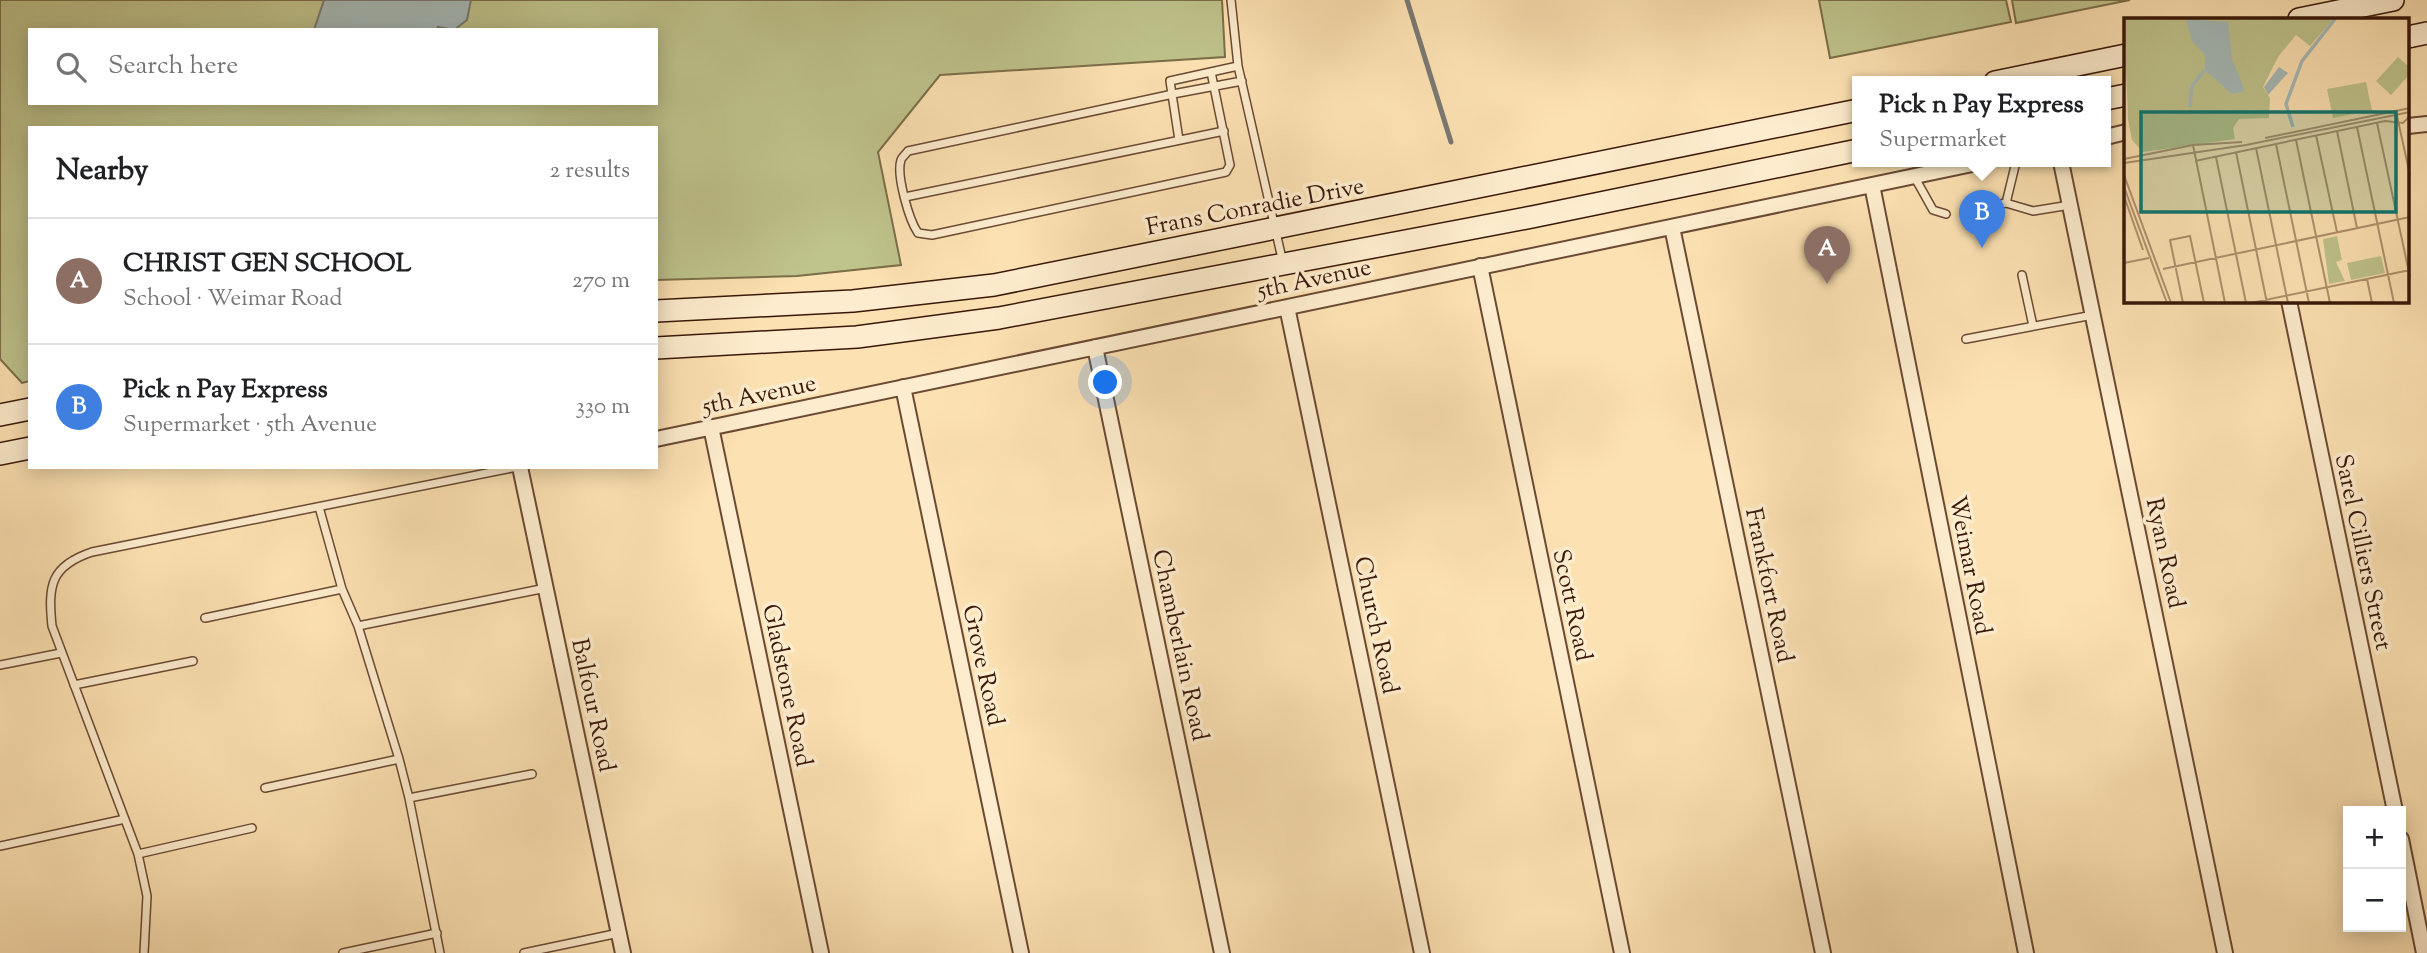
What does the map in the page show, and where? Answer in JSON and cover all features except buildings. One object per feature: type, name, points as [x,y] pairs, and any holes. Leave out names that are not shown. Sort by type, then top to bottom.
[{"type":"main road","points":[[2304,18],[2393,0]]},
{"type":"main road","points":[[2024,76],[2124,55]]},
{"type":"main road","name":"Frans Conradie Drive","points":[[658,312],[853,301],[994,285],[1852,111]]},
{"type":"main road","points":[[658,348],[857,337],[986,320],[1532,217],[1852,151]]},
{"type":"main road","points":[[0,415],[28,409]]},
{"type":"main road","points":[[0,454],[28,448]]},
{"type":"street","name":"5th Avenue","points":[[658,439],[1958,167]]},
{"type":"street","name":"Ryan Road","points":[[2062,167],[2225,953]]},
{"type":"street","name":"Weimar Road","points":[[1872,185],[2026,953]]},
{"type":"street","name":"Frankfort Road","points":[[1672,227],[1823,953]]},
{"type":"street","name":"Scott Road","points":[[1480,266],[1622,953]]},
{"type":"street","name":"Sarel Cilliers Street","points":[[2289,303],[2394,806]]},
{"type":"street","name":"Church Road","points":[[1287,307],[1422,953]]},
{"type":"street","name":"Chamberlain Road","points":[[1095,347],[1222,953]]},
{"type":"street","name":"Grove Road","points":[[903,387],[1021,953]]},
{"type":"street","name":"Gladstone Road","points":[[711,427],[821,953]]},
{"type":"street","name":"Balfour Road","points":[[519,469],[623,953]]},
{"type":"street","points":[[2406,864],[2424,953]]},
{"type":"lane","points":[[1231,0],[1238,66],[1283,264]]},
{"type":"lane","points":[[1179,140],[1170,81],[1238,66]]},
{"type":"lane","points":[[1211,72],[1215,87],[1224,131],[1230,165],[1226,172],[926,236],[918,233],[912,225],[901,176],[901,160],[908,151],[1172,94],[1215,87],[1242,81]]},
{"type":"lane","points":[[905,197],[1224,131]]},
{"type":"lane","points":[[2006,202],[2015,167]]},
{"type":"lane","points":[[1914,176],[1933,210],[1946,214]]},
{"type":"lane","points":[[1997,205],[2006,202],[2033,211],[2071,205]]},
{"type":"lane","points":[[2022,275],[2033,327]]},
{"type":"lane","points":[[1966,339],[2094,314]]},
{"type":"lane","points":[[145,953],[146,896],[138,853],[52,626],[49,600],[52,581],[60,569],[77,557],[509,469]]},
{"type":"lane","points":[[319,507],[342,589],[359,626],[399,759],[440,953]]},
{"type":"lane","points":[[359,626],[546,588]]},
{"type":"lane","points":[[205,618],[342,589]]},
{"type":"lane","points":[[0,665],[61,653]]},
{"type":"lane","points":[[74,685],[193,661]]},
{"type":"lane","points":[[265,788],[399,759]]},
{"type":"lane","points":[[409,799],[532,774]]},
{"type":"lane","points":[[0,846],[125,819]]},
{"type":"lane","points":[[138,853],[252,828]]},
{"type":"lane","points":[[343,953],[436,933]]},
{"type":"lane","points":[[524,953],[619,933]]},
{"type":"green space","points":[[0,0],[1222,0],[1225,57],[940,75],[878,152],[901,265],[797,276],[658,280],[658,126],[28,126],[28,382],[22,383],[0,359]]},
{"type":"green space","points":[[1819,0],[2006,0],[2011,22],[1830,58]]},
{"type":"green space","points":[[2012,0],[2130,0],[2016,23]]},
{"type":"shaded area","points":[[324,0],[471,0],[467,20],[457,28],[315,28]]},
{"type":"waterway","points":[[1407,0],[1451,142]]},
{"type":"place","name":"Pick n Pay Express","points":[[1982,248]]},
{"type":"place","name":"CHRIST GEN SCHOOL","points":[[1827,284]]}]
